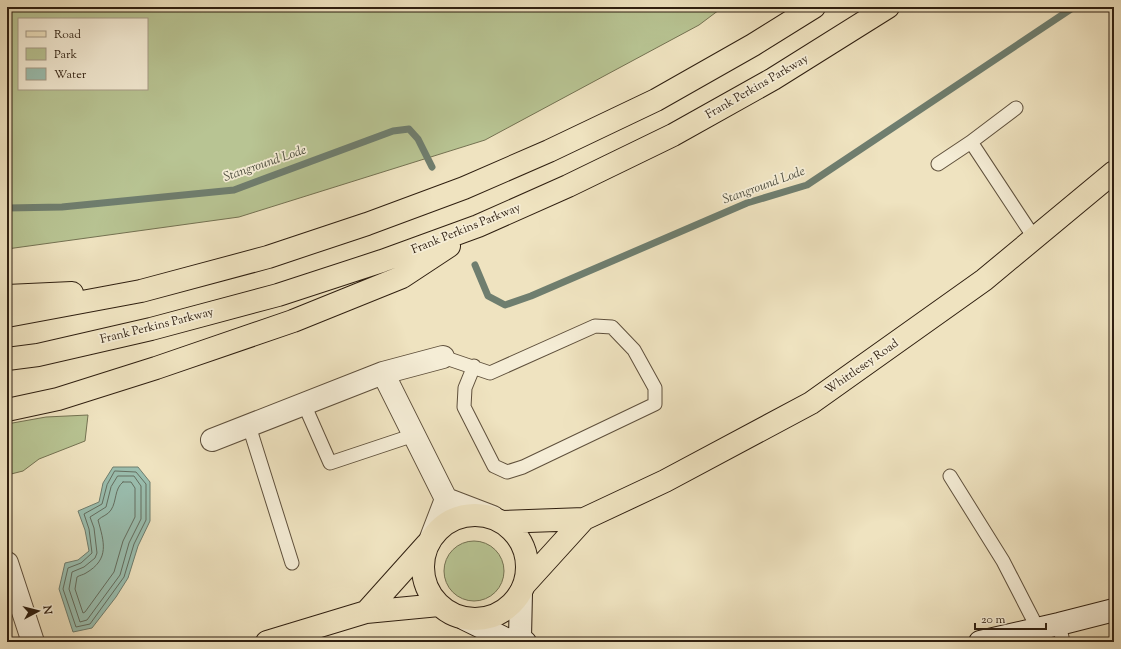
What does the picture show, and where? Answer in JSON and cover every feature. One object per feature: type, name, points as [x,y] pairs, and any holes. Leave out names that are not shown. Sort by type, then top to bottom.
[{"type":"main road","points":[[7,316],[140,291],[268,256],[367,224],[464,188],[656,100],[753,45],[814,7]]},
{"type":"main road","name":"Frank Perkins Parkway","points":[[7,359],[38,355],[151,329],[278,295],[382,261],[478,226],[568,186],[673,135],[773,79],[888,7]]},
{"type":"main road","name":"Whittlesey Road","points":[[523,588],[584,519],[665,480],[811,403],[984,280],[1114,172]]},
{"type":"main road","points":[[7,410],[58,399],[293,322],[402,277],[478,226]]},
{"type":"main road","points":[[7,296],[140,291]]},
{"type":"main road","points":[[366,612],[443,525],[458,517],[476,514],[497,519],[515,533],[524,549],[528,566],[523,588],[511,605],[498,615],[482,619],[465,619],[451,614],[439,605],[429,592],[423,577],[423,560],[429,541]]},
{"type":"main road","name":"Whittlesey Road","points":[[497,519],[584,519]]},
{"type":"main road","points":[[267,642],[366,612],[439,605]]},
{"type":"street","points":[[212,440],[383,373],[443,357]]},
{"type":"street","points":[[383,373],[446,499],[497,519]]},
{"type":"street","points":[[429,541],[446,499]]},
{"type":"street","points":[[7,563],[33,642]]},
{"type":"street","points":[[523,588],[520,638],[525,642]]},
{"type":"street","points":[[980,642],[1038,628],[1061,633],[1114,610]]},
{"type":"street","points":[[465,619],[512,642]]},
{"type":"lane","points":[[938,164],[971,142],[1016,108]]},
{"type":"lane","points":[[971,142],[1035,239]]},
{"type":"lane","points":[[443,357],[474,366],[490,373],[595,326],[612,327],[634,350],[655,388],[656,404],[523,467],[507,472],[494,466],[464,407],[465,388],[474,366]]},
{"type":"lane","points":[[304,404],[330,463],[414,435]]},
{"type":"lane","points":[[249,426],[292,563]]},
{"type":"lane","points":[[950,476],[1003,560],[1038,628]]},
{"type":"green space","points":[[7,7],[723,7],[699,25],[485,140],[239,217],[7,249]]},
{"type":"green space","points":[[88,415],[85,441],[39,459],[23,471],[7,475],[7,424],[46,417]]},
{"type":"green space","points":[[468,541],[480,541],[491,546],[499,554],[504,565],[502,583],[491,596],[480,601],[468,601],[457,596],[449,588],[444,577],[444,565],[449,554],[457,546]]},
{"type":"water","points":[[113,467],[138,467],[150,482],[150,521],[138,546],[128,578],[116,597],[92,628],[73,632],[59,589],[65,563],[78,560],[89,551],[85,530],[78,511],[99,502],[103,483]]},
{"type":"waterway","name":"Stanground Lode","points":[[475,265],[488,296],[505,305],[531,296],[747,203],[807,185],[1074,7]]},
{"type":"waterway","name":"Stanground Lode","points":[[7,208],[62,207],[234,190],[393,131],[409,129],[418,139],[432,167]]}]
